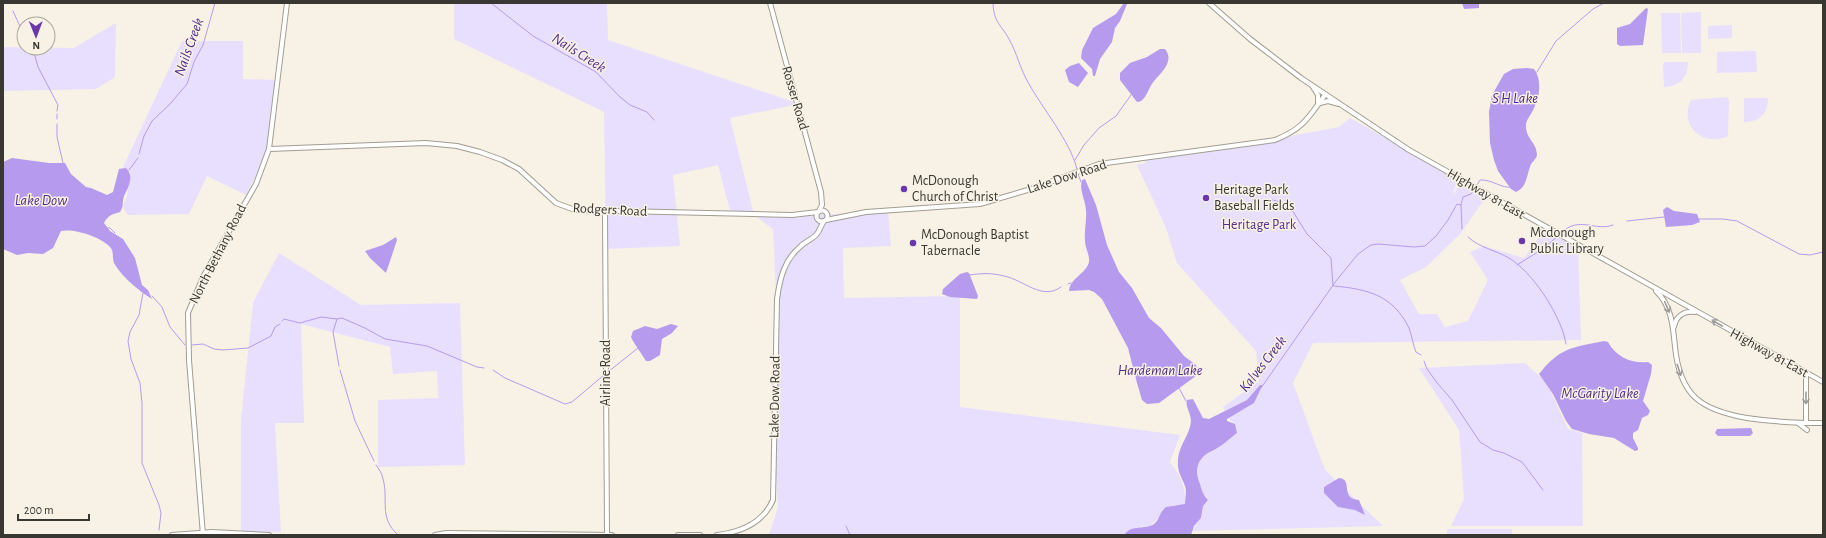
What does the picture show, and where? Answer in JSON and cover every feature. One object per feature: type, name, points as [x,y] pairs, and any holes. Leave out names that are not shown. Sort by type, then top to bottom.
[{"type":"street","name":"North Bethany Road","points":[[203,534],[189,360],[188,313],[203,277],[256,184],[269,149],[286,3]]},
{"type":"street","name":"Rosser Road","points":[[770,3],[827,213]]},
{"type":"street","name":"Highway 81 East","points":[[1209,3],[1250,39],[1313,87],[1409,150],[1823,382]]},
{"type":"street","points":[[1313,87],[1319,98],[1318,104]]},
{"type":"street","name":"Lake Dow Road","points":[[717,535],[735,532],[755,523],[768,510],[773,500],[777,299],[780,280],[791,254],[817,234],[825,221],[874,211],[980,204],[1013,195],[1106,163],[1275,140],[1296,130],[1325,94]]},
{"type":"street","points":[[1318,104],[1325,101],[1339,104]]},
{"type":"street","name":"Rodgers Road","points":[[269,149],[426,143],[457,146],[502,160],[519,169],[548,198],[565,207],[575,210],[802,214],[811,215],[817,219],[825,221]]},
{"type":"street","name":"Rosser Road","points":[[817,219],[818,212],[822,205],[821,192]]},
{"type":"street","name":"Airline Road","points":[[605,211],[608,535]]},
{"type":"street","name":"Lake Dow Road","points":[[818,212],[823,211],[840,218]]},
{"type":"street","name":"Rodgers Road","points":[[802,214],[818,212]]},
{"type":"street","points":[[825,221],[827,213]]},
{"type":"street","points":[[813,237],[816,231],[817,219]]},
{"type":"street","points":[[1652,287],[1667,304],[1673,332],[1676,359],[1681,376],[1688,389],[1704,405],[1720,412],[1771,422],[1823,423]]},
{"type":"street","points":[[1673,332],[1676,321],[1682,314],[1688,312],[1699,313]]},
{"type":"street","points":[[1806,373],[1806,423]]},
{"type":"street","points":[[1798,423],[1806,430]]},
{"type":"street","points":[[435,535],[446,533],[612,535]]},
{"type":"street","points":[[172,535],[269,535]]},
{"type":"street","points":[[678,535],[700,535]]},
{"type":"green space","points":[[454,3],[607,3],[608,40],[800,104],[730,118],[754,215],[731,214],[718,165],[673,175],[680,246],[606,249],[604,112],[454,39]]},
{"type":"green space","points":[[1701,12],[1701,53],[1682,53],[1681,13]]},
{"type":"green space","points":[[1661,13],[1680,13],[1681,53],[1662,53]]},
{"type":"green space","points":[[116,23],[115,77],[96,89],[3,91],[3,47],[16,47],[16,56],[56,56],[56,48],[74,48]]},
{"type":"green space","points":[[1732,25],[1732,38],[1708,39],[1708,26]]},
{"type":"green space","points":[[182,41],[243,41],[243,79],[276,80],[266,155],[246,195],[207,176],[189,214],[128,215],[122,206],[127,197],[127,182],[123,167]]},
{"type":"green space","points":[[1756,51],[1757,72],[1717,73],[1717,52]]},
{"type":"green space","points":[[1665,62],[1688,62],[1688,67],[1682,80],[1669,87],[1664,87],[1663,64]]},
{"type":"green space","points":[[1727,97],[1729,100],[1728,136],[1719,139],[1710,139],[1695,132],[1690,126],[1688,118],[1688,109],[1691,100]]},
{"type":"green space","points":[[1768,98],[1765,112],[1762,116],[1750,122],[1744,122],[1744,99]]},
{"type":"green space","name":"Heritage Park","points":[[1350,118],[1457,178],[1453,195],[1464,178],[1489,193],[1460,234],[1426,267],[1400,280],[1419,314],[1437,314],[1445,327],[1468,321],[1488,280],[1470,252],[1484,246],[1524,258],[1547,226],[1578,244],[1581,340],[1313,343],[1293,383],[1325,470],[1383,526],[1192,531],[1201,518],[1203,506],[1207,499],[1202,493],[1198,479],[1197,474],[1199,464],[1204,456],[1234,435],[1235,424],[1228,418],[1223,407],[1259,381],[1256,351],[1177,263],[1166,228],[1137,165],[1146,163],[1144,156],[1249,144],[1339,127]]},
{"type":"green space","points":[[888,211],[891,246],[843,248],[844,298],[960,296],[960,407],[1180,435],[1170,462],[1177,472],[1184,487],[1185,505],[1173,505],[1150,526],[1132,529],[1124,535],[769,535],[778,507],[775,463],[777,315],[773,229],[754,215],[843,214]]},
{"type":"green space","points":[[279,253],[361,305],[460,303],[465,465],[378,467],[378,400],[438,398],[437,371],[393,374],[390,347],[301,324],[304,423],[275,423],[281,532],[241,532],[241,420],[253,303]]},
{"type":"green space","points":[[1525,363],[1547,383],[1568,429],[1582,433],[1583,526],[1451,526],[1464,499],[1459,430],[1419,368]]},
{"type":"green space","points":[[1447,529],[1512,529],[1512,535],[1447,535]]},
{"type":"water","points":[[1124,3],[1127,4],[1120,21],[1115,28],[1112,42],[1100,59],[1095,76],[1093,76],[1092,69],[1081,58],[1082,50],[1093,28],[1116,14]]},
{"type":"water","points":[[1462,3],[1479,3],[1479,8],[1464,9]]},
{"type":"water","points":[[1646,8],[1648,9],[1643,45],[1620,46],[1617,44],[1617,28],[1630,24]]},
{"type":"water","points":[[1160,49],[1165,49],[1168,53],[1168,62],[1163,71],[1152,84],[1143,100],[1137,102],[1120,80],[1120,73],[1130,63],[1147,57]]},
{"type":"water","points":[[1079,63],[1088,73],[1078,87],[1069,82],[1065,70],[1070,66]]},
{"type":"water","name":"S H Lake","points":[[1513,69],[1534,69],[1537,73],[1539,83],[1538,99],[1526,124],[1527,133],[1535,147],[1537,155],[1531,165],[1524,185],[1516,192],[1511,189],[1498,171],[1494,160],[1490,143],[1489,112],[1492,95],[1504,74]]},
{"type":"water","name":"Lake Dow","points":[[12,158],[49,163],[65,163],[71,174],[86,187],[107,195],[113,192],[119,169],[126,168],[129,171],[129,186],[124,196],[121,210],[120,212],[109,217],[104,223],[110,231],[123,239],[135,258],[142,285],[148,290],[152,299],[136,288],[121,273],[114,263],[111,248],[101,240],[88,234],[67,230],[61,231],[53,248],[43,254],[28,253],[17,255],[3,249],[3,162]]},
{"type":"water","name":"Hardeman Lake","points":[[1085,179],[1096,205],[1107,245],[1119,272],[1132,288],[1149,318],[1161,328],[1184,356],[1196,365],[1200,373],[1159,403],[1147,404],[1142,400],[1128,348],[1102,299],[1094,292],[1089,290],[1069,291],[1072,283],[1085,270],[1089,262],[1085,241],[1086,210],[1081,188],[1082,180]]},
{"type":"water","points":[[1667,207],[1674,211],[1697,214],[1700,222],[1692,225],[1666,227],[1663,210]]},
{"type":"water","points":[[396,237],[397,240],[386,273],[370,258],[365,251],[383,245]]},
{"type":"water","points":[[967,272],[969,273],[978,296],[977,299],[950,297],[942,294],[943,289],[960,274]]},
{"type":"water","points":[[671,324],[678,326],[672,333],[662,339],[660,355],[650,361],[646,361],[631,337],[633,331],[645,326],[657,329]]},
{"type":"water","name":"McGarity Lake","points":[[1604,341],[1608,342],[1615,352],[1630,361],[1648,362],[1652,365],[1651,374],[1643,401],[1650,411],[1648,415],[1642,418],[1638,430],[1633,433],[1633,438],[1638,448],[1638,450],[1635,451],[1614,438],[1589,434],[1572,429],[1566,421],[1553,394],[1539,374],[1554,358],[1567,350]]},
{"type":"water","points":[[1260,385],[1262,386],[1254,403],[1227,419],[1227,421],[1235,424],[1237,433],[1204,456],[1199,463],[1197,468],[1198,478],[1203,493],[1208,500],[1203,506],[1201,518],[1194,526],[1191,535],[1124,535],[1130,530],[1150,526],[1156,523],[1163,509],[1166,507],[1185,504],[1186,488],[1179,471],[1178,459],[1182,445],[1189,431],[1191,421],[1187,400],[1193,399],[1203,418],[1209,419],[1247,400]]},
{"type":"water","points":[[1751,428],[1753,433],[1750,436],[1718,436],[1715,433],[1717,429]]},
{"type":"water","points":[[1339,478],[1346,482],[1350,496],[1353,499],[1359,500],[1365,515],[1355,510],[1338,507],[1324,493],[1324,487]]},
{"type":"waterway","name":"Nails Creek","points":[[139,154],[144,136],[152,121],[170,104],[187,84],[194,62],[203,45],[215,3]]},
{"type":"waterway","name":"Nails Creek","points":[[491,3],[533,36],[596,72],[620,97],[630,105],[647,112],[654,120]]},
{"type":"waterway","points":[[993,3],[996,19],[1012,44],[1026,78],[1035,94],[1069,147],[1077,169]]},
{"type":"waterway","name":"Kalves Creek","points":[[1537,72],[1556,41],[1593,9],[1604,3]]},
{"type":"waterway","points":[[13,11],[16,18]]},
{"type":"waterway","points":[[35,56],[38,67],[58,105],[57,111]]},
{"type":"waterway","points":[[1075,160],[1084,145],[1099,128],[1116,116],[1131,95]]},
{"type":"waterway","points":[[57,114],[57,119]]},
{"type":"waterway","points":[[57,124],[57,137],[63,163]]},
{"type":"waterway","name":"Nails Creek","points":[[129,170],[138,158]]},
{"type":"waterway","points":[[1078,174],[1081,182]]},
{"type":"waterway","name":"Kalves Creek","points":[[1477,185],[1480,180],[1484,180],[1504,187],[1511,187]]},
{"type":"waterway","name":"Kalves Creek","points":[[1462,229],[1461,205],[1463,197],[1471,194],[1474,190]]},
{"type":"waterway","name":"Kalves Creek","points":[[1273,200],[1289,205],[1307,234],[1331,258],[1333,286]]},
{"type":"waterway","name":"Kalves Creek","points":[[1261,388],[1336,281],[1358,254],[1371,245],[1378,244],[1414,247],[1425,246],[1436,236],[1448,220],[1457,204],[1461,205]]},
{"type":"waterway","points":[[1627,221],[1664,217]]},
{"type":"waterway","points":[[1699,219],[1723,219],[1737,221],[1799,254],[1810,255],[1823,252]]},
{"type":"waterway","points":[[1561,233],[1574,225],[1581,224],[1600,227],[1613,225]]},
{"type":"waterway","points":[[106,228],[110,228],[115,233]]},
{"type":"waterway","points":[[1468,237],[1478,244],[1509,258],[1526,272],[1549,303],[1560,325],[1566,344]]},
{"type":"waterway","points":[[1517,265],[1541,250],[1557,237]]},
{"type":"waterway","points":[[970,275],[1000,275],[1011,278],[1040,291],[1047,292],[1054,291],[1061,287]]},
{"type":"waterway","points":[[1334,286],[1368,292],[1387,301],[1403,317],[1409,328],[1416,352],[1421,355]]},
{"type":"waterway","points":[[143,293],[139,315],[130,332],[128,341],[131,359],[140,383],[142,403],[142,463],[159,505],[161,513],[159,530]]},
{"type":"waterway","points":[[152,296],[162,307],[170,327],[185,345]]},
{"type":"waterway","points":[[282,321],[284,319],[300,323],[321,317],[337,319],[342,318],[385,339],[427,346],[477,367],[484,368]]},
{"type":"waterway","points":[[337,319],[333,332],[339,366]]},
{"type":"waterway","points":[[192,345],[203,344],[214,349],[223,350],[248,348],[271,336],[275,327],[280,324]]},
{"type":"waterway","points":[[608,372],[638,348]]},
{"type":"waterway","points":[[1424,361],[1427,369],[1452,400],[1480,442],[1493,450],[1504,453],[1522,462],[1543,490]]},
{"type":"waterway","points":[[340,370],[355,421],[374,461]]},
{"type":"waterway","points":[[493,370],[505,378],[565,404],[572,402],[604,375]]},
{"type":"waterway","points":[[1179,388],[1186,401]]},
{"type":"waterway","points":[[376,465],[381,473],[385,487],[385,508],[388,522],[398,535]]},
{"type":"waterway","points":[[846,526],[850,535]]},
{"type":"place","name":"McDonough Church of Christ","points":[[904,189]]},
{"type":"place","name":"Heritage Park Baseball Fields","points":[[1206,198]]},
{"type":"place","name":"Mcdonough Public Library","points":[[1522,241]]},
{"type":"place","name":"McDonough Baptist Tabernacle","points":[[913,243]]}]
